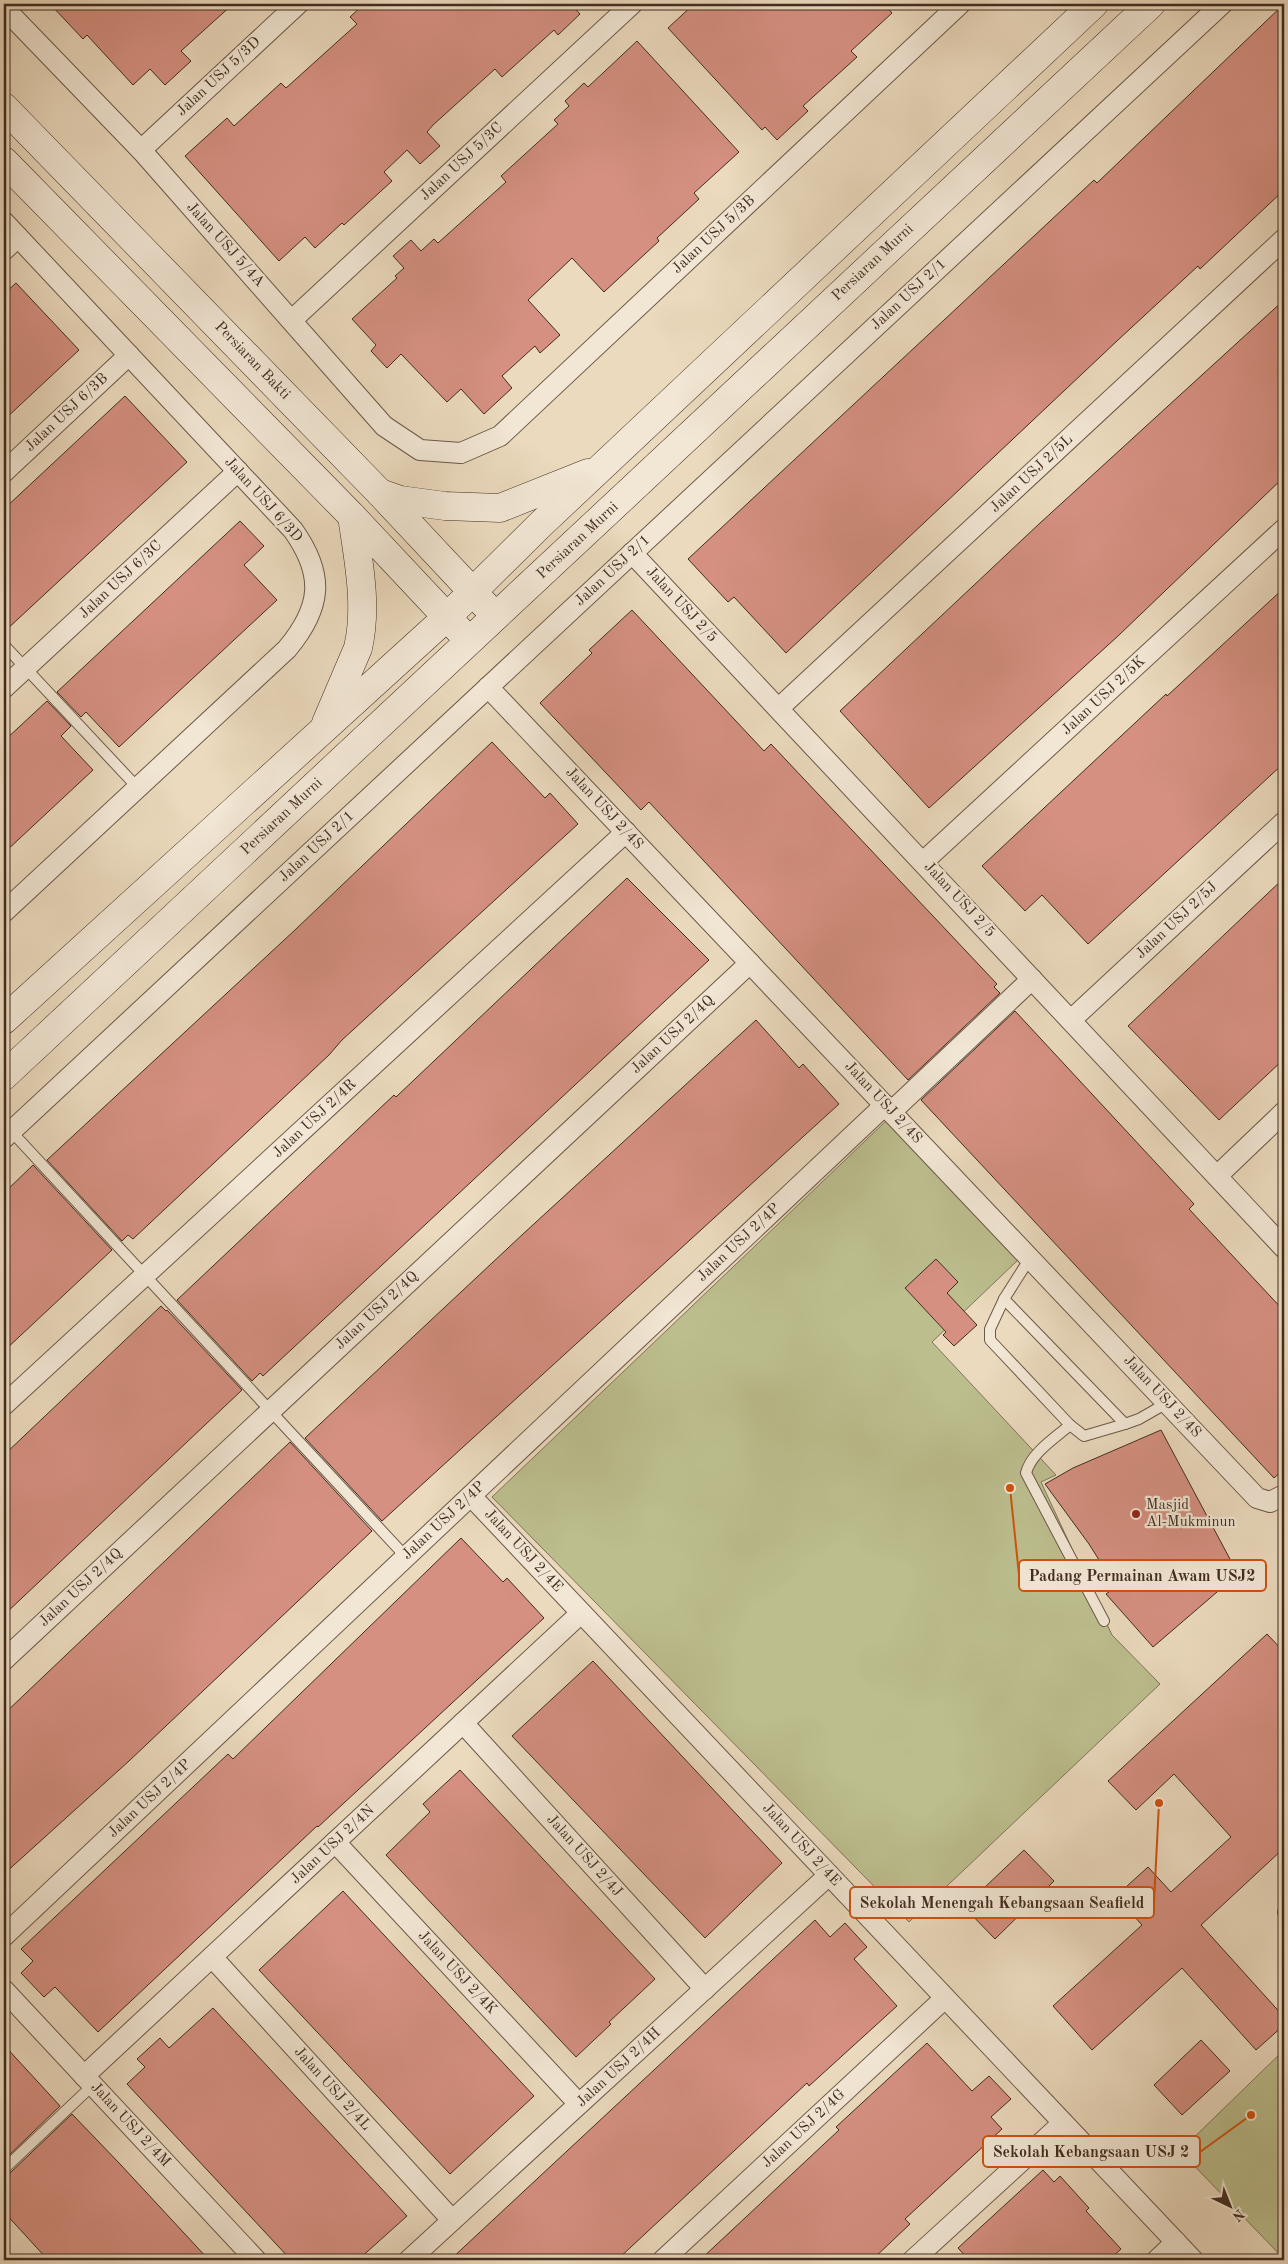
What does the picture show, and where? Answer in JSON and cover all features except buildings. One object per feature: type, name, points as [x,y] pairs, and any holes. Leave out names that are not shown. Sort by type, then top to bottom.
[{"type":"main road","points":[[4,1020],[448,618],[473,591],[600,468],[1094,4]]},
{"type":"main road","name":"Persiaran Murni","points":[[4,1076],[471,642],[1151,4]]},
{"type":"main road","name":"Persiaran Bakti","points":[[4,107],[380,493],[473,591],[496,618]]},
{"type":"main road","points":[[4,161],[352,516],[471,642]]},
{"type":"main road","points":[[380,493],[400,500],[445,506],[500,508],[600,468]]},
{"type":"main road","points":[[323,731],[358,648],[361,636],[362,590],[352,516]]},
{"type":"street","name":"Jalan USJ 5/3D","points":[[141,150],[298,4]]},
{"type":"street","name":"Jalan USJ 5/3C","points":[[292,320],[632,4]]},
{"type":"street","name":"Jalan USJ 5/3B","points":[[460,453],[500,436],[960,4]]},
{"type":"street","name":"Jalan USJ 2/1","points":[[7,1134],[1222,4]]},
{"type":"street","name":"Jalan USJ 5/4A","points":[[4,8],[141,150],[384,426],[420,450],[460,453]]},
{"type":"street","name":"Jalan USJ 6/3D","points":[[4,222],[11,243],[129,355],[292,530],[308,550],[314,573],[316,592],[311,611],[302,630],[287,649],[4,912]]},
{"type":"street","name":"Jalan USJ 2/5L","points":[[779,708],[1284,239]]},
{"type":"street","name":"Jalan USJ 6/3B","points":[[4,472],[129,355]]},
{"type":"street","name":"Jalan USJ 6/3C","points":[[4,688],[238,471]]},
{"type":"street","name":"Jalan USJ 2/5K","points":[[923,862],[1284,529]]},
{"type":"street","name":"Jalan USJ 2/5","points":[[632,553],[1284,1248]]},
{"type":"street","name":"Jalan USJ 2/4S","points":[[488,687],[1257,1498],[1270,1502],[1284,1495]]},
{"type":"street","name":"Jalan USJ 2/5J","points":[[1071,1020],[1284,822]]},
{"type":"street","name":"Jalan USJ 2/4R","points":[[4,1405],[626,832]]},
{"type":"street","name":"Jalan USJ 2/4Q","points":[[4,1660],[750,963]]},
{"type":"street","name":"Jalan USJ 2/4P","points":[[4,1936],[471,1496],[888,1109],[1032,979]]},
{"type":"street","points":[[1217,1176],[1284,1112]]},
{"type":"street","name":"Jalan USJ 2/4E","points":[[471,1496],[1193,2260]]},
{"type":"street","name":"Jalan USJ 2/4N","points":[[89,2081],[212,1957],[581,1613]]},
{"type":"street","name":"Jalan USJ 2/4J","points":[[463,1723],[705,1989]]},
{"type":"street","name":"Jalan USJ 2/4K","points":[[335,1842],[579,2104]]},
{"type":"street","name":"Jalan USJ 2/4H","points":[[409,2260],[829,1875]]},
{"type":"street","name":"Jalan USJ 2/4L","points":[[212,1957],[452,2220]]},
{"type":"street","name":"Jalan USJ 2/4M","points":[[4,1990],[256,2260]]},
{"type":"street","name":"Jalan USJ 2/4G","points":[[663,2260],[945,1998]]},
{"type":"street","points":[[913,2260],[1063,2123]]},
{"type":"street","points":[[1157,2260],[1176,2242]]},
{"type":"lane","points":[[4,645],[137,787]]},
{"type":"lane","points":[[7,1134],[144,1275],[406,1557]]},
{"type":"lane","points":[[1030,1258],[1004,1299],[990,1329],[990,1340],[1070,1425],[1084,1436],[1140,1419],[1167,1403]]},
{"type":"lane","points":[[1004,1299],[1124,1424]]},
{"type":"lane","points":[[1070,1425],[1035,1456],[1028,1464],[1026,1473],[1043,1509],[1104,1621]]},
{"type":"lane","points":[[4,2169],[89,2081]]},
{"type":"green space","points":[[887,1120],[1019,1259],[932,1342],[1056,1475],[1041,1482],[1112,1635],[1160,1684],[909,1922],[492,1497]]},
{"type":"green space","points":[[1284,2050],[1284,2257],[1283,2258],[1180,2151]]},
{"type":"place","name":"Padang Permainan Awam USJ2","points":[[1010,1488]]},
{"type":"place","name":"Masjid Al-Mukminun","points":[[1136,1514]]},
{"type":"place","name":"Sekolah Menengah Kebangsaan Seafield","points":[[1159,1803]]},
{"type":"place","name":"Sekolah Kebangsaan USJ 2","points":[[1251,2115]]}]
